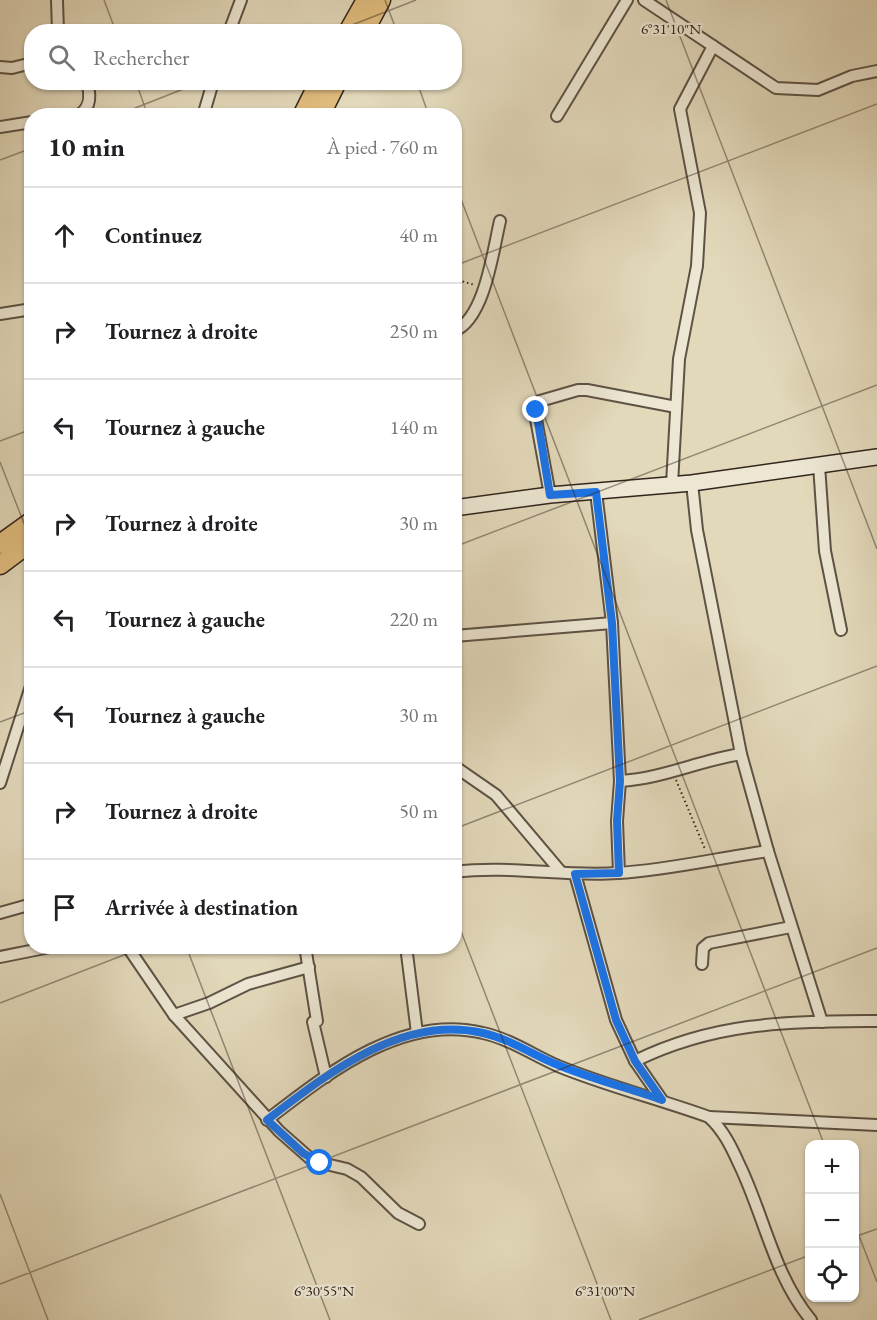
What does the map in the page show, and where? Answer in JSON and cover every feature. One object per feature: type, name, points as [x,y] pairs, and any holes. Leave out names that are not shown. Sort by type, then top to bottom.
[{"type":"highway","points":[[352,24],[366,0]]},
{"type":"highway","points":[[368,24],[381,0]]},
{"type":"highway","points":[[306,108],[315,90]]},
{"type":"highway","points":[[324,108],[333,90]]},
{"type":"highway","points":[[0,544],[24,532]]},
{"type":"highway","points":[[0,565],[24,536]]},
{"type":"main road","points":[[462,507],[550,495],[692,483],[877,457]]},
{"type":"street","points":[[57,0],[58,24]]},
{"type":"street","points":[[232,24],[241,0]]},
{"type":"street","points":[[557,116],[627,0]]},
{"type":"street","points":[[644,0],[776,87],[818,90],[852,76],[877,70]]},
{"type":"street","points":[[672,484],[681,346],[698,266],[700,213],[680,109],[713,46]]},
{"type":"street","points":[[0,67],[12,68],[24,65]]},
{"type":"street","points":[[86,108],[90,99],[88,90]]},
{"type":"street","points":[[205,108],[211,90]]},
{"type":"street","points":[[0,127],[24,123]]},
{"type":"street","points":[[462,327],[474,315],[484,288],[500,220]]},
{"type":"street","points":[[0,314],[24,310]]},
{"type":"street","points":[[550,495],[536,419],[537,405],[540,401],[586,390],[676,407]]},
{"type":"street","points":[[819,465],[825,551],[841,630]]},
{"type":"street","points":[[692,483],[697,530],[741,754],[768,851],[822,1022]]},
{"type":"street","points":[[596,492],[612,623],[620,781],[617,821],[619,873]]},
{"type":"street","points":[[462,635],[612,623]]},
{"type":"street","points":[[0,783],[24,708]]},
{"type":"street","points":[[620,781],[672,774],[707,760],[741,754]]},
{"type":"street","points":[[462,772],[496,795],[561,872]]},
{"type":"street","points":[[462,871],[494,867],[575,874],[619,873],[768,851]]},
{"type":"street","points":[[575,874],[609,999],[635,1061],[662,1100]]},
{"type":"street","points":[[0,913],[24,906]]},
{"type":"street","points":[[702,964],[703,948],[709,943],[791,927]]},
{"type":"street","points":[[0,957],[24,952]]},
{"type":"street","points":[[133,954],[174,1015],[267,1120],[314,1161],[347,1169],[361,1177],[398,1214],[419,1224]]},
{"type":"street","points":[[307,954],[317,1021],[312,1022],[326,1077]]},
{"type":"street","points":[[407,954],[417,1033]]},
{"type":"street","points":[[174,1015],[209,1003],[248,984],[309,967]]},
{"type":"street","points":[[635,1061],[719,1030],[822,1022],[877,1021]]},
{"type":"street","points":[[267,1120],[326,1077],[389,1042],[417,1033],[457,1030],[493,1036],[558,1065],[709,1117],[877,1125]]},
{"type":"street","points":[[709,1117],[724,1133],[760,1212],[783,1273],[798,1305],[811,1320]]},
{"type":"path","points":[[462,281],[484,288]]},
{"type":"path","points":[[672,774],[682,791],[695,828],[711,860]]},
{"type":"route","points":[[320,1163],[303,1153],[267,1120],[309,1088],[349,1062],[389,1042],[417,1033],[445,1030],[482,1032],[558,1065],[662,1100],[635,1061],[616,1020],[575,874],[619,873],[617,821],[620,781],[612,623],[596,492],[550,495],[536,410]]}]
